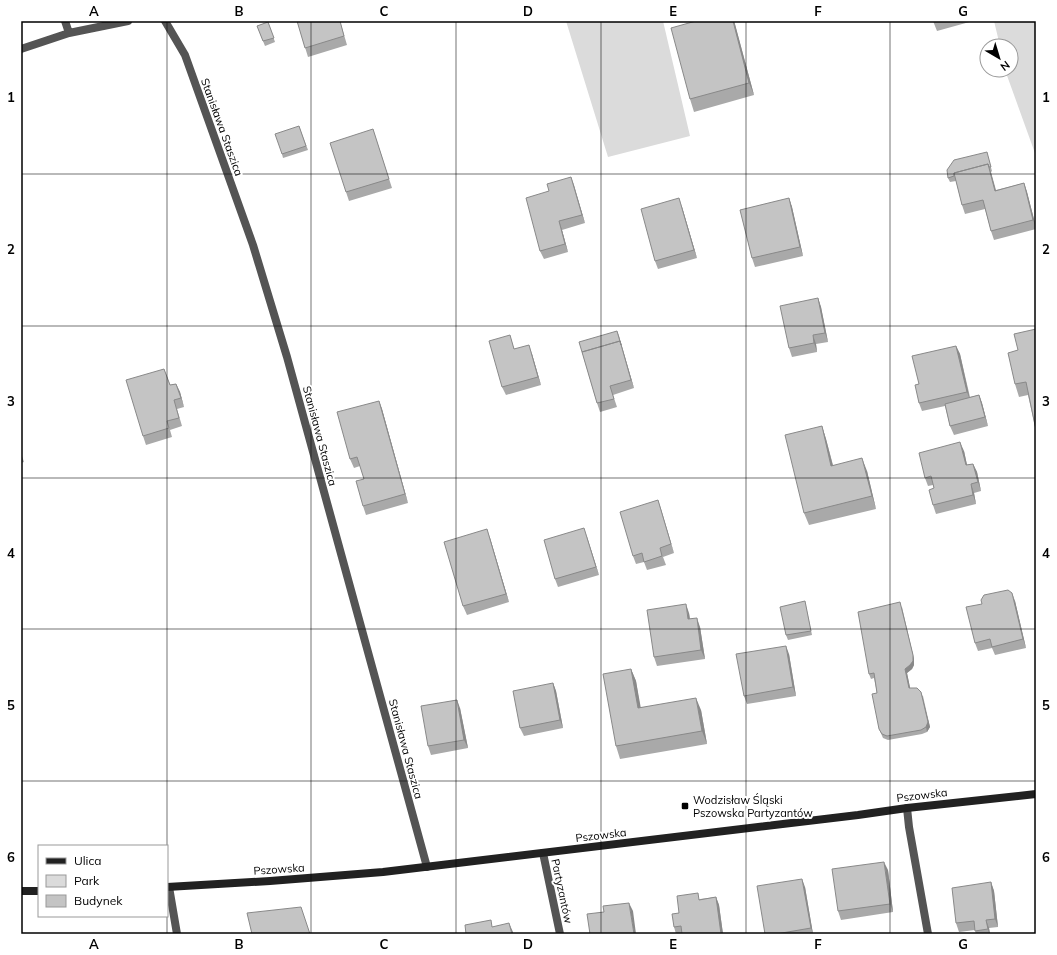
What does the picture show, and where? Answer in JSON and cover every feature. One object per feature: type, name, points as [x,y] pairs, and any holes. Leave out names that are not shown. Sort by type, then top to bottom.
[{"type":"main road","name":"Pszowska","points":[[168,887],[285,880],[427,867],[907,808],[1036,794]]},
{"type":"main road","points":[[21,891],[38,891]]},
{"type":"street","points":[[65,21],[69,33]]},
{"type":"street","points":[[21,49],[69,33],[128,21]]},
{"type":"street","name":"Stanisława Staszica","points":[[165,21],[185,55],[253,245],[287,357],[427,867]]},
{"type":"street","points":[[907,808],[928,934]]},
{"type":"street","name":"Partyzantów","points":[[543,853],[560,934]]},
{"type":"street","points":[[168,887],[177,934]]},
{"type":"green space","points":[[566,21],[663,21],[690,136],[608,157]]},
{"type":"green space","points":[[994,21],[1036,21],[1036,156],[1008,78],[1019,78],[1019,38],[998,38]]},
{"type":"building","points":[[297,21],[340,21],[344,36],[305,48]]},
{"type":"building","points":[[696,21],[733,21],[749,83],[690,99],[671,28]]},
{"type":"building","points":[[268,22],[274,38],[263,41],[257,26]]},
{"type":"building","points":[[299,126],[306,146],[282,154],[275,134]]},
{"type":"building","points":[[373,129],[389,179],[346,192],[330,143]]},
{"type":"building","points":[[987,152],[991,167],[989,167],[988,164],[954,173],[954,176],[948,178],[947,170],[954,160]]},
{"type":"building","points":[[988,164],[995,191],[1024,183],[1033,220],[991,231],[983,200],[962,205],[954,173]]},
{"type":"building","points":[[571,177],[582,215],[559,221],[565,244],[540,251],[526,198],[549,191],[547,184]]},
{"type":"building","points":[[679,198],[694,250],[655,261],[641,209]]},
{"type":"building","points":[[789,198],[800,247],[752,258],[740,210]]},
{"type":"building","points":[[818,298],[825,333],[813,335],[814,343],[789,348],[780,306]]},
{"type":"building","points":[[1036,329],[1036,430],[1026,382],[1015,384],[1008,353],[1018,350],[1014,334]]},
{"type":"building","points":[[617,331],[620,341],[582,352],[579,342]]},
{"type":"building","points":[[510,335],[514,349],[529,345],[538,377],[502,387],[489,341]]},
{"type":"building","points":[[620,341],[631,380],[610,386],[614,399],[597,403],[582,352]]},
{"type":"building","points":[[956,346],[967,392],[919,403],[915,385],[919,384],[912,356]]},
{"type":"building","points":[[164,369],[170,385],[176,384],[181,398],[174,400],[179,418],[167,421],[169,428],[143,436],[126,380]]},
{"type":"building","points":[[979,395],[985,417],[950,426],[945,404]]},
{"type":"building","points":[[379,401],[405,494],[363,506],[356,481],[364,479],[357,457],[350,459],[337,412]]},
{"type":"building","points":[[822,426],[831,466],[862,458],[872,496],[804,513],[785,435]]},
{"type":"building","points":[[960,442],[966,465],[973,464],[978,482],[971,484],[973,495],[933,505],[929,490],[934,488],[931,476],[925,478],[919,453]]},
{"type":"building","points":[[658,500],[671,544],[660,548],[662,556],[644,562],[642,553],[633,556],[620,512]]},
{"type":"building","points":[[584,528],[596,567],[555,579],[544,540]]},
{"type":"building","points":[[487,529],[506,594],[463,606],[444,542]]},
{"type":"building","points":[[1008,590],[1012,593],[1023,639],[992,647],[990,639],[975,643],[966,607],[982,604],[981,600],[984,595]]},
{"type":"building","points":[[805,601],[811,631],[786,635],[780,607]]},
{"type":"building","points":[[900,602],[913,655],[913,661],[905,669],[909,688],[917,688],[921,692],[928,722],[926,727],[921,730],[887,736],[882,734],[879,729],[872,694],[877,693],[874,673],[869,674],[858,612]]},
{"type":"building","points":[[686,604],[688,619],[697,618],[701,650],[654,657],[647,610]]},
{"type":"building","points":[[786,646],[793,687],[744,696],[736,654]]},
{"type":"building","points":[[631,669],[638,708],[696,698],[702,731],[616,746],[603,674]]},
{"type":"building","points":[[553,683],[560,720],[520,728],[513,691]]},
{"type":"building","points":[[457,700],[464,740],[428,746],[421,706]]},
{"type":"building","points":[[884,862],[890,904],[838,911],[832,869]]},
{"type":"building","points":[[802,879],[811,928],[776,934],[765,934],[757,886]]},
{"type":"building","points":[[991,882],[995,919],[986,920],[988,929],[975,931],[974,921],[956,923],[952,888]]},
{"type":"building","points":[[698,893],[699,900],[716,897],[721,934],[682,934],[681,926],[674,927],[672,914],[679,913],[677,896]]},
{"type":"building","points":[[629,903],[634,934],[590,934],[587,914],[604,912],[603,906]]},
{"type":"building","points":[[301,907],[310,934],[252,934],[247,913]]},
{"type":"building","points":[[491,920],[492,927],[509,923],[512,934],[466,934],[465,925]]},
{"type":"place","name":"Wodzisław Śląski Pszowska Partyzantów","points":[[685,806]]}]
